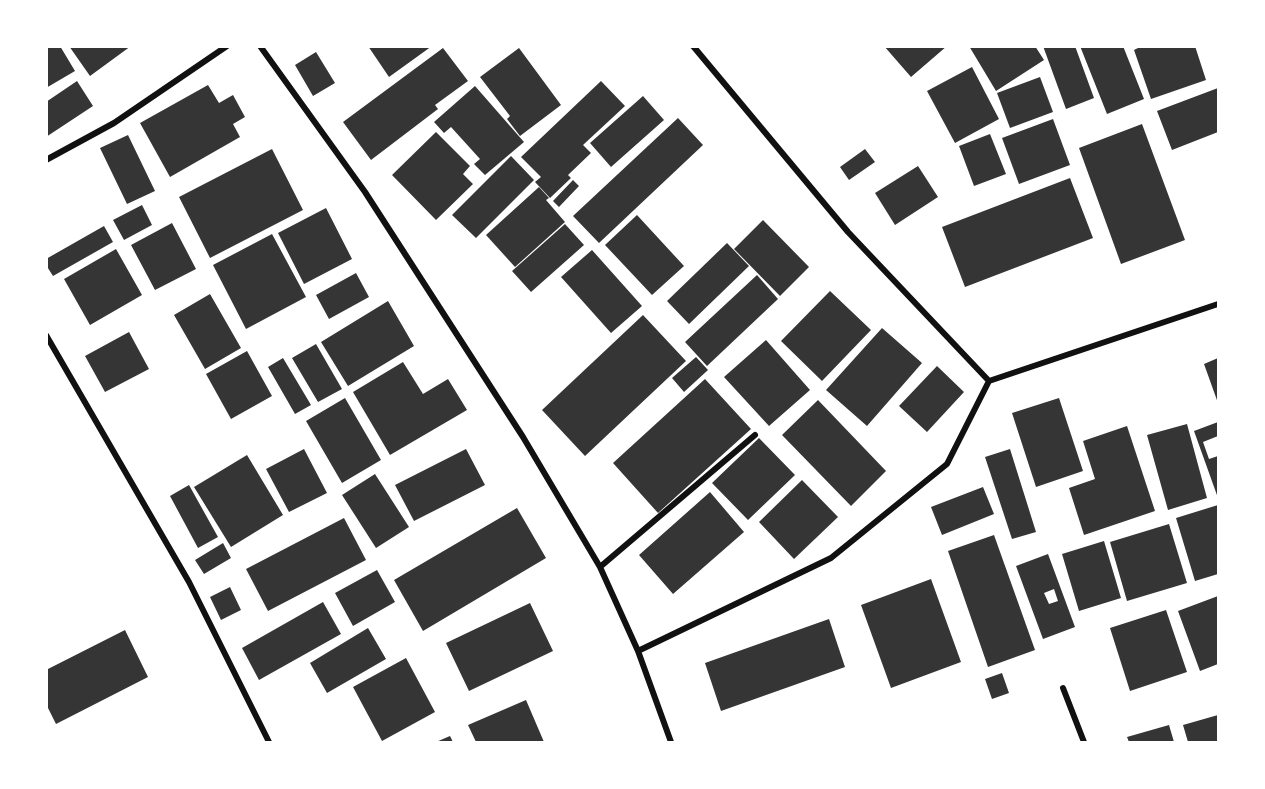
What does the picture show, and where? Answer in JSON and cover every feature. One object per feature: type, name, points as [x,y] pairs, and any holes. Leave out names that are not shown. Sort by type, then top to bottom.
[{"type":"street","points":[[46,160],[114,123],[227,46]]},
{"type":"street","points":[[260,46],[372,201],[524,437],[600,567],[638,651],[671,742]]},
{"type":"street","points":[[693,46],[849,232],[988,381]]},
{"type":"street","points":[[638,651],[831,558],[947,464],[988,381],[1218,304]]},
{"type":"street","points":[[46,335],[189,582],[269,742]]},
{"type":"street","points":[[600,567],[754,435]]},
{"type":"street","points":[[1063,687],[1084,742]]},
{"type":"building","points":[[46,46],[60,46],[75,71],[46,88]]},
{"type":"building","points":[[69,46],[131,46],[90,76]]},
{"type":"building","points":[[368,46],[432,46],[389,77]]},
{"type":"building","points":[[884,46],[947,46],[911,77]]},
{"type":"building","points":[[969,46],[1035,46],[1044,60],[996,91]]},
{"type":"building","points":[[1043,46],[1075,46],[1094,98],[1066,109]]},
{"type":"building","points":[[1080,46],[1123,46],[1144,99],[1107,114]]},
{"type":"building","points":[[1142,46],[1195,46],[1206,80],[1151,99],[1134,50]]},
{"type":"building","points":[[443,48],[468,81],[435,105],[438,109],[371,160],[343,122]]},
{"type":"building","points":[[519,48],[561,105],[520,136],[507,119],[510,116],[480,77]]},
{"type":"building","points":[[316,52],[335,83],[313,96],[295,65]]},
{"type":"building","points":[[972,67],[999,119],[955,143],[927,91]]},
{"type":"building","points":[[1040,77],[1053,112],[1010,128],[997,93]]},
{"type":"building","points":[[77,81],[93,106],[46,137],[46,102]]},
{"type":"building","points":[[601,81],[625,106],[583,145],[591,153],[568,175],[571,178],[550,198],[535,182],[541,177],[521,157]]},
{"type":"building","points":[[208,85],[219,103],[233,95],[245,117],[233,124],[240,137],[170,177],[140,123]]},
{"type":"building","points":[[475,86],[524,142],[485,175],[474,164],[480,159],[451,127],[444,133],[434,122]]},
{"type":"building","points":[[1218,88],[1218,132],[1172,150],[1157,111]]},
{"type":"building","points":[[643,96],[664,120],[611,167],[590,143]]},
{"type":"building","points":[[678,118],[703,145],[599,243],[573,216]]},
{"type":"building","points":[[1053,119],[1070,165],[1019,184],[1002,138]]},
{"type":"building","points":[[1142,124],[1185,240],[1121,264],[1079,148]]},
{"type":"building","points":[[436,132],[470,166],[463,174],[473,184],[436,220],[392,175]]},
{"type":"building","points":[[990,134],[1006,174],[974,186],[959,146]]},
{"type":"building","points":[[128,135],[155,191],[127,204],[100,148]]},
{"type":"building","points":[[272,149],[303,210],[210,258],[179,197]]},
{"type":"building","points":[[865,149],[875,162],[849,180],[840,167]]},
{"type":"building","points":[[511,156],[534,180],[476,238],[452,215]]},
{"type":"building","points":[[918,166],[938,197],[895,225],[875,193]]},
{"type":"building","points":[[1070,178],[1093,238],[965,287],[942,227]]},
{"type":"building","points":[[573,180],[579,186],[559,207],[553,201]]},
{"type":"building","points":[[539,187],[549,198],[546,200],[565,222],[515,267],[486,235]]},
{"type":"building","points":[[142,205],[152,225],[124,240],[113,220]]},
{"type":"building","points":[[326,208],[352,259],[304,284],[278,233]]},
{"type":"building","points":[[637,215],[684,266],[652,295],[605,245]]},
{"type":"building","points":[[763,220],[809,267],[780,296],[734,249]]},
{"type":"building","points":[[172,223],[196,269],[155,290],[131,245]]},
{"type":"building","points":[[565,224],[584,245],[531,292],[512,271]]},
{"type":"building","points":[[104,226],[113,242],[53,276],[46,265],[46,259]]},
{"type":"building","points":[[272,234],[306,297],[246,329],[213,265]]},
{"type":"building","points":[[727,243],[749,266],[689,324],[667,301]]},
{"type":"building","points":[[116,249],[142,295],[90,325],[64,279]]},
{"type":"building","points":[[592,250],[642,306],[611,333],[561,277]]},
{"type":"building","points":[[356,273],[369,297],[329,319],[316,295]]},
{"type":"building","points":[[757,275],[778,299],[707,366],[685,342]]},
{"type":"building","points":[[830,291],[871,330],[822,381],[781,341]]},
{"type":"building","points":[[210,294],[241,348],[205,369],[174,315]]},
{"type":"building","points":[[388,301],[414,346],[348,386],[321,342]]},
{"type":"building","points":[[643,315],[686,361],[585,456],[542,410]]},
{"type":"building","points":[[882,328],[922,363],[867,426],[826,390]]},
{"type":"building","points":[[129,332],[149,369],[105,392],[85,356]]},
{"type":"building","points":[[766,340],[810,390],[769,426],[724,377]]},
{"type":"building","points":[[316,344],[342,389],[318,402],[292,358]]},
{"type":"building","points":[[247,351],[272,396],[231,419],[206,374]]},
{"type":"building","points":[[696,357],[708,370],[684,392],[672,378]]},
{"type":"building","points":[[283,358],[311,405],[295,414],[268,367]]},
{"type":"building","points":[[1218,358],[1218,403],[1204,364]]},
{"type":"building","points":[[403,362],[423,394],[448,379],[467,410],[390,455],[353,392]]},
{"type":"building","points":[[937,366],[964,392],[927,432],[899,406]]},
{"type":"building","points":[[705,379],[751,429],[658,513],[613,463]]},
{"type":"building","points":[[345,398],[381,460],[342,483],[306,421]]},
{"type":"building","points":[[1059,398],[1083,471],[1036,487],[1012,413]]},
{"type":"building","points":[[818,400],[886,471],[851,506],[782,435]]},
{"type":"building","points":[[1218,422],[1218,436],[1203,442],[1209,459],[1218,456],[1218,498],[1194,431]]},
{"type":"building","points":[[1187,424],[1207,498],[1168,510],[1147,435]]},
{"type":"building","points":[[1127,426],[1155,511],[1084,535],[1069,488],[1095,479],[1083,441]]},
{"type":"building","points":[[759,438],[795,475],[748,520],[712,483]]},
{"type":"building","points":[[304,449],[327,493],[289,512],[266,469]]},
{"type":"building","points":[[466,449],[485,485],[414,521],[395,485]]},
{"type":"building","points":[[1010,449],[1036,532],[1012,539],[985,457]]},
{"type":"building","points":[[247,455],[283,515],[231,547],[194,487]]},
{"type":"building","points":[[375,474],[409,527],[376,548],[342,495]]},
{"type":"building","points":[[802,480],[838,517],[794,559],[759,522]]},
{"type":"building","points":[[189,485],[218,537],[198,548],[170,496]]},
{"type":"building","points":[[983,487],[994,514],[942,535],[931,507]]},
{"type":"building","points":[[710,492],[744,532],[673,594],[639,555]]},
{"type":"building","points":[[1218,505],[1218,574],[1195,581],[1176,518]]},
{"type":"building","points":[[517,508],[546,558],[423,631],[394,580]]},
{"type":"building","points":[[344,518],[366,560],[268,611],[246,569]]},
{"type":"building","points":[[1169,524],[1187,583],[1127,601],[1110,542]]},
{"type":"building","points":[[994,535],[1035,650],[988,667],[948,551]]},
{"type":"building","points":[[1104,541],[1121,598],[1079,611],[1062,554]]},
{"type":"building","points":[[223,543],[231,558],[204,574],[195,560]]},
{"type":"building","points":[[1048,554],[1075,627],[1043,639],[1016,566]],"holes":[[[1054,589],[1058,601],[1049,604],[1044,593]]]},
{"type":"building","points":[[377,570],[395,602],[353,626],[335,593]]},
{"type":"building","points":[[931,579],[961,662],[891,688],[861,605]]},
{"type":"building","points":[[230,587],[241,610],[221,620],[210,597]]},
{"type":"building","points":[[1218,596],[1218,664],[1200,671],[1178,611]]},
{"type":"building","points":[[323,602],[341,634],[259,680],[242,648]]},
{"type":"building","points":[[530,603],[553,651],[469,691],[446,643]]},
{"type":"building","points":[[1166,610],[1187,672],[1130,691],[1110,628]]},
{"type":"building","points":[[829,619],[845,667],[721,711],[705,663]]},
{"type":"building","points":[[368,628],[386,659],[327,693],[310,663]]},
{"type":"building","points":[[125,630],[148,677],[56,724],[46,704],[46,670]]},
{"type":"building","points":[[406,658],[435,712],[382,741],[353,687]]},
{"type":"building","points":[[1002,673],[1009,693],[992,699],[985,679]]},
{"type":"building","points":[[526,700],[544,742],[476,742],[468,725]]},
{"type":"building","points":[[1218,715],[1218,742],[1188,742],[1183,725]]},
{"type":"building","points":[[1169,725],[1174,742],[1129,742],[1127,737]]},
{"type":"building","points":[[450,736],[453,742],[436,742]]}]
